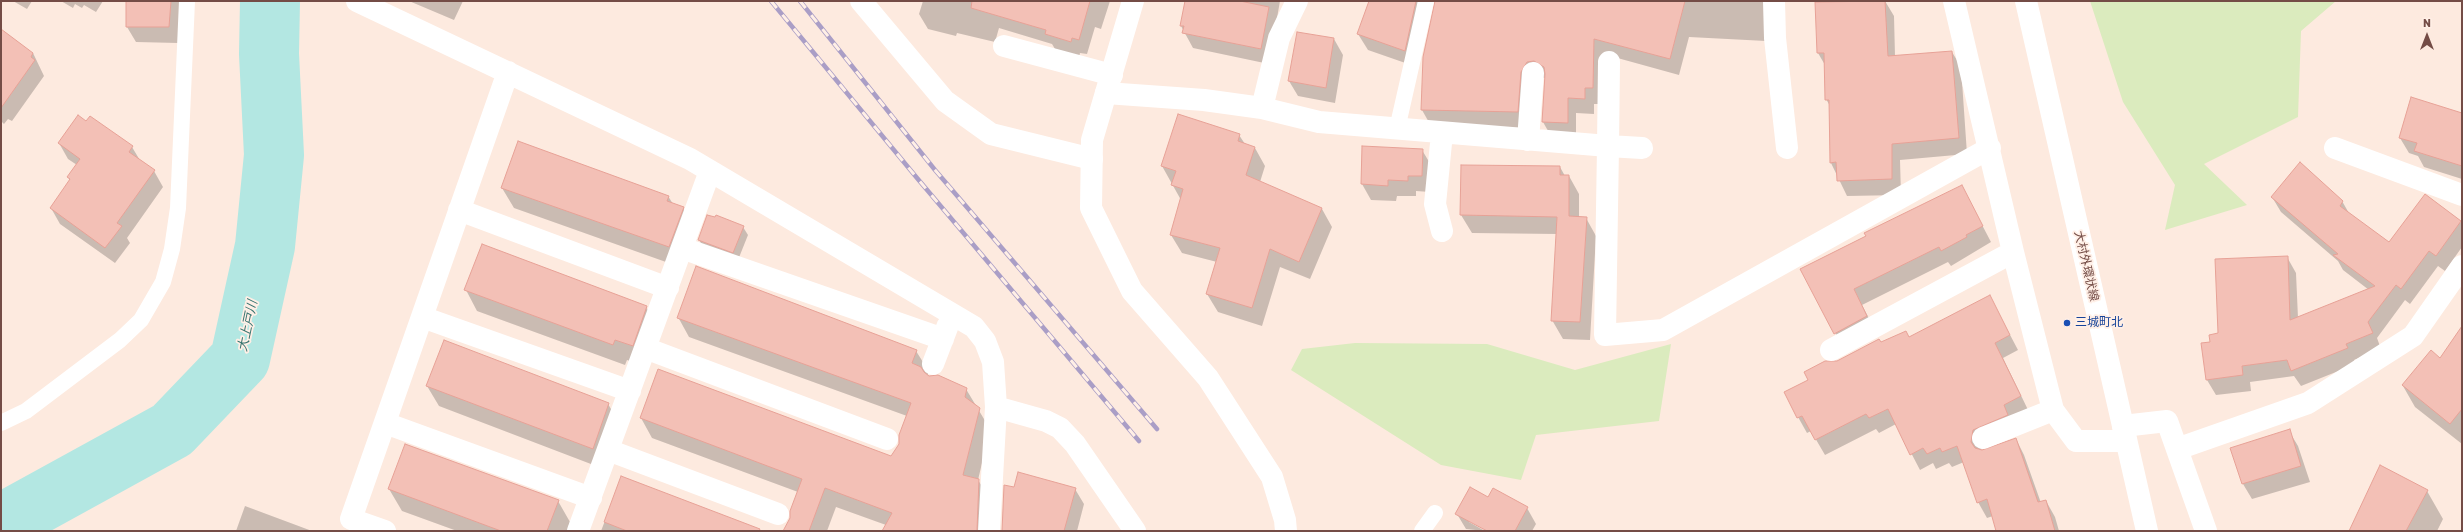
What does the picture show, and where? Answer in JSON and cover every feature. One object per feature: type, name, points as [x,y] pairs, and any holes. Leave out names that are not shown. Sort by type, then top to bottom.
[{"type":"street","points":[[357,1],[690,159],[974,327],[985,341],[993,362],[996,407],[989,531]]},
{"type":"street","points":[[861,1],[945,101],[991,134],[1092,159]]},
{"type":"street","points":[[1132,1],[1092,140],[1091,208],[1132,291],[1208,378],[1272,477],[1285,520],[1286,531]]},
{"type":"street","points":[[1262,108],[1279,38],[1297,1]]},
{"type":"street","points":[[1774,1],[1775,38],[1786,148]]},
{"type":"street","points":[[1954,1],[1990,148],[2012,252],[2053,410],[2076,441],[2125,433],[2167,420],[2206,531]]},
{"type":"street","name":"大村外環状線","points":[[2026,1],[2147,531]]},
{"type":"street","points":[[1004,46],[1109,84],[1262,108],[1319,122],[1642,148]]},
{"type":"street","points":[[1609,62],[1605,335],[1663,330],[1990,148]]},
{"type":"street","points":[[385,531],[351,519],[508,72]]},
{"type":"street","points":[[1528,140],[1533,73]]},
{"type":"street","points":[[1442,133],[1435,204],[1442,231]]},
{"type":"street","points":[[2335,148],[2462,195]]},
{"type":"street","points":[[578,531],[710,171]]},
{"type":"street","points":[[459,210],[668,288]]},
{"type":"street","points":[[682,248],[942,339]]},
{"type":"street","points":[[1831,350],[2012,252]]},
{"type":"street","points":[[2177,449],[2308,403],[2413,336],[2462,266]]},
{"type":"street","points":[[933,364],[952,314]]},
{"type":"street","points":[[422,317],[630,391]]},
{"type":"street","points":[[645,348],[887,439]]},
{"type":"street","points":[[996,407],[1046,420],[1060,428],[1075,444],[1135,531]]},
{"type":"street","points":[[1983,438],[2053,410]]},
{"type":"street","points":[[384,423],[590,498]]},
{"type":"street","points":[[608,450],[778,514]]},
{"type":"lane","points":[[1,423],[26,411],[120,340],[141,320],[163,282],[172,249],[178,208],[187,1]]},
{"type":"lane","points":[[1397,129],[1426,1]]},
{"type":"lane","points":[[1422,531],[1434,513]]},
{"type":"green space","points":[[2090,1],[2336,1],[2301,31],[2298,117],[2204,164],[2247,205],[2165,230],[2175,185],[2123,102]]},
{"type":"green space","points":[[1355,343],[1487,344],[1575,370],[1671,344],[1659,421],[1536,435],[1521,480],[1441,465],[1291,370],[1302,349]]},
{"type":"building","points":[[126,1],[171,1],[169,27],[126,27]]},
{"type":"building","points":[[972,1],[1090,1],[1079,40],[1072,38],[1071,42],[1045,34],[1046,30],[971,8]]},
{"type":"building","points":[[1185,1],[1240,1],[1269,7],[1261,49],[1182,33],[1184,26],[1180,26]]},
{"type":"building","points":[[1369,1],[1416,1],[1405,51],[1357,34]]},
{"type":"building","points":[[1435,1],[1685,1],[1670,59],[1594,39],[1593,88],[1585,88],[1585,99],[1568,98],[1568,123],[1542,122],[1545,74],[1544,67],[1534,61],[1527,62],[1521,72],[1518,112],[1421,110],[1423,57]]},
{"type":"building","points":[[1885,1],[1888,56],[1952,51],[1959,138],[1892,144],[1892,179],[1837,181],[1836,162],[1830,163],[1829,100],[1825,100],[1824,53],[1817,53],[1815,2]]},
{"type":"building","points":[[1,29],[33,53],[31,57],[35,60],[1,108]]},
{"type":"building","points":[[1297,32],[1334,38],[1326,88],[1288,81]]},
{"type":"building","points":[[2411,97],[2462,113],[2462,166],[2414,151],[2417,143],[2399,138]]},
{"type":"building","points":[[1178,114],[1240,134],[1238,141],[1255,147],[1246,175],[1322,208],[1299,262],[1270,249],[1252,308],[1206,294],[1220,248],[1170,235],[1183,189],[1171,185],[1176,171],[1161,166]]},
{"type":"building","points":[[78,115],[86,121],[90,116],[133,146],[129,152],[155,170],[117,223],[122,226],[105,248],[50,208],[70,179],[67,177],[80,159],[58,143]]},
{"type":"building","points":[[518,141],[669,196],[667,201],[684,207],[669,247],[501,188]]},
{"type":"building","points":[[1362,146],[1423,149],[1422,176],[1408,176],[1408,181],[1388,180],[1388,186],[1361,184]]},
{"type":"building","points":[[2300,162],[2343,201],[2340,206],[2389,242],[2425,194],[2461,221],[2436,256],[2429,251],[2401,289],[2396,285],[2368,322],[2373,333],[2346,344],[2348,348],[2291,371],[2287,360],[2242,366],[2243,375],[2206,380],[2201,343],[2210,342],[2209,335],[2218,333],[2215,259],[2288,256],[2290,320],[2375,286],[2333,255],[2338,254],[2271,197]]},
{"type":"building","points":[[1461,165],[1560,166],[1560,175],[1569,175],[1569,216],[1587,217],[1580,322],[1551,321],[1557,217],[1460,215]]},
{"type":"building","points":[[1962,185],[1983,226],[1966,235],[1967,237],[1941,251],[1939,247],[1854,289],[1867,316],[1834,334],[1800,269],[1866,236],[1864,233]]},
{"type":"building","points":[[707,215],[715,217],[716,215],[744,226],[733,253],[698,240]]},
{"type":"building","points":[[482,244],[647,306],[633,346],[615,340],[613,345],[464,290]]},
{"type":"building","points":[[696,266],[917,350],[912,363],[921,367],[929,376],[938,375],[967,388],[965,397],[980,408],[963,475],[979,479],[977,531],[882,531],[892,513],[825,488],[809,531],[783,531],[790,518],[790,511],[802,479],[640,418],[658,369],[891,456],[899,444],[899,435],[911,403],[677,318]]},
{"type":"building","points":[[1990,295],[2010,335],[1995,343],[2021,396],[2004,405],[2008,415],[1973,430],[1971,442],[1975,448],[1982,450],[2016,438],[2038,502],[2046,500],[2055,531],[1996,531],[1987,499],[1977,503],[1957,446],[1942,452],[1940,448],[1927,454],[1923,448],[1910,455],[1888,409],[1869,418],[1866,414],[1815,440],[1802,416],[1797,418],[1784,392],[1808,380],[1804,372],[1825,361],[1837,361],[1879,339],[1881,342],[1906,331],[1909,337]]},
{"type":"building","points":[[2462,326],[2462,409],[2450,424],[2402,385],[2431,350],[2440,358]]},
{"type":"building","points":[[444,340],[609,403],[593,449],[426,386]]},
{"type":"building","points":[[2290,429],[2301,466],[2242,484],[2230,448]]},
{"type":"building","points":[[405,444],[559,500],[547,531],[501,531],[388,489]]},
{"type":"building","points":[[2380,465],[2428,490],[2406,531],[2349,531]]},
{"type":"building","points":[[1018,472],[1076,488],[1064,531],[1002,531],[1004,485],[1014,487]]},
{"type":"building","points":[[621,476],[760,529],[759,531],[627,531],[604,522]]},
{"type":"building","points":[[1470,487],[1488,497],[1493,488],[1528,507],[1515,531],[1487,531],[1455,514]]},
{"type":"waterway","name":"大上戸川","points":[[1,524],[172,430],[240,359],[265,246],[274,155],[269,54],[270,1]]},
{"type":"railway","points":[[771,1],[917,178],[1139,441]]},
{"type":"railway","points":[[800,1],[935,170],[1157,429]]},
{"type":"place","name":"三城町北","points":[[2067,323]]}]
